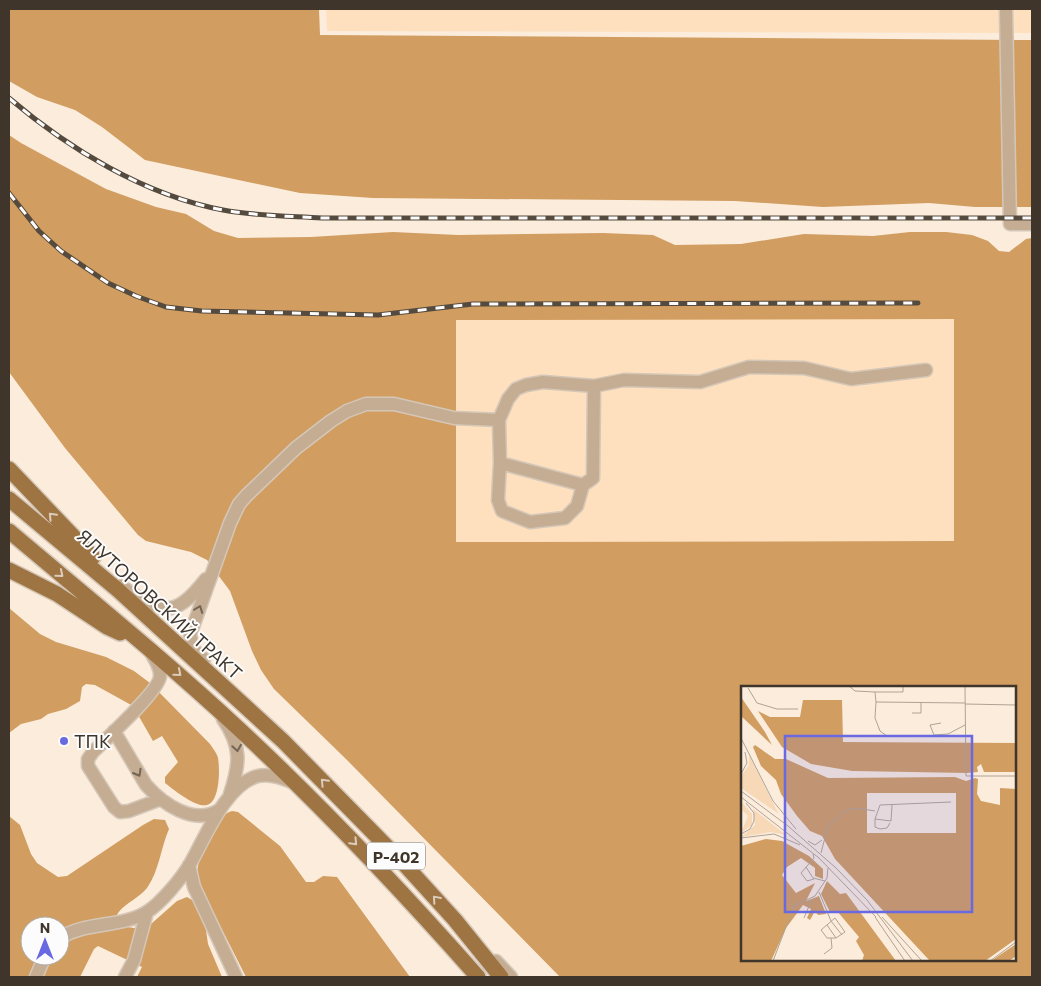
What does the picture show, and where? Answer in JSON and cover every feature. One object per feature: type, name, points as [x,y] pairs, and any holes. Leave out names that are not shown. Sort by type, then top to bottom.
[{"type":"main road","points":[[9,469],[43,507],[159,627]]},
{"type":"main road","name":"ЯЛУТОРОВСКИЙ ТРАКТ","points":[[9,499],[159,627],[284,741]]},
{"type":"main road","points":[[9,531],[216,707]]},
{"type":"main road","points":[[68,548],[119,584]]},
{"type":"main road","points":[[9,570],[57,594],[107,627],[145,646]]},
{"type":"main road","name":"Р-402","points":[[216,707],[270,758],[389,879],[478,977]]},
{"type":"main road","name":"Р-402","points":[[284,741],[405,865],[455,920],[500,977]]},
{"type":"street","points":[[1006,9],[1010,224],[1032,224]]},
{"type":"street","points":[[594,386],[593,478],[583,485],[577,506],[565,518],[530,522],[502,511],[498,500],[500,420],[508,399],[516,389],[526,385],[543,382],[594,386],[624,380],[700,382],[748,367],[804,368],[852,379],[926,370]]},
{"type":"street","points":[[284,741],[248,701],[194,650],[191,644],[192,626],[232,518],[240,504],[296,448],[347,410],[366,404],[394,404],[454,418],[500,420]]},
{"type":"street","points":[[500,463],[583,485]]},
{"type":"street","points":[[119,584],[148,604],[159,608],[174,607],[187,600],[214,569]]},
{"type":"street","points":[[145,646],[159,670],[159,681],[88,759],[88,766],[114,808],[120,812],[129,811],[161,799]]},
{"type":"street","points":[[70,934],[78,930],[127,920],[147,912],[167,893],[189,866],[219,810],[230,794],[236,774],[238,748],[235,738],[216,707]]},
{"type":"street","points":[[114,731],[146,785],[161,799],[178,811],[190,815],[211,815],[219,810]]},
{"type":"street","points":[[230,794],[249,780],[258,776],[277,776],[296,784]]},
{"type":"street","points":[[189,866],[194,887],[236,977]]},
{"type":"street","points":[[125,977],[134,960],[147,912]]},
{"type":"street","points":[[455,920],[512,977]]},
{"type":"street","points":[[439,933],[470,977]]},
{"type":"shaded area","points":[[9,9],[319,9],[320,35],[1032,40],[1032,207],[975,207],[929,203],[823,207],[735,201],[373,198],[300,193],[145,160],[102,127],[75,110],[37,97],[9,81]]},
{"type":"shaded area","points":[[326,9],[1032,9],[1032,33],[327,31]]},
{"type":"shaded area","points":[[9,135],[106,189],[156,207],[186,214],[214,231],[238,238],[311,237],[393,232],[458,235],[603,233],[653,235],[675,245],[741,244],[804,234],[873,236],[910,232],[946,232],[972,235],[988,241],[999,251],[1009,252],[1026,239],[1032,238],[1032,977],[560,977],[347,760],[274,689],[261,670],[252,651],[230,591],[207,560],[191,552],[146,541],[138,535],[65,448],[9,372]],"holes":[[[954,319],[954,541],[456,542],[456,320]]]},
{"type":"shaded area","points":[[456,319],[955,319],[955,541],[456,542]]},
{"type":"shaded area","points":[[9,608],[40,634],[56,642],[106,657],[134,671],[150,683],[210,744],[217,754],[218,784],[217,792],[211,803],[207,805],[197,804],[185,798],[165,783],[165,777],[178,762],[162,736],[153,741],[133,706],[95,685],[86,684],[82,687],[80,701],[66,709],[48,714],[41,719],[21,724],[9,733]]},
{"type":"shaded area","points":[[232,811],[238,812],[280,846],[306,882],[314,882],[323,876],[337,877],[410,977],[246,977],[197,878],[200,859],[211,834],[221,819]]},
{"type":"shaded area","points":[[9,816],[20,825],[31,854],[37,863],[58,877],[67,876],[154,819],[165,820],[169,829],[151,881],[143,893],[122,908],[115,918],[114,925],[134,928],[151,924],[177,901],[187,897],[197,903],[206,930],[208,944],[222,977],[137,977],[142,967],[98,946],[94,949],[80,977],[9,977]]},
{"type":"railway","points":[[9,98],[57,135],[109,168],[165,193],[194,203],[248,214],[322,218],[1032,218]]},
{"type":"railway","points":[[9,193],[39,231],[61,251],[108,283],[166,307],[202,311],[378,315],[473,304],[918,303]]},
{"type":"place","name":"ТПК","points":[[64,741]]}]
